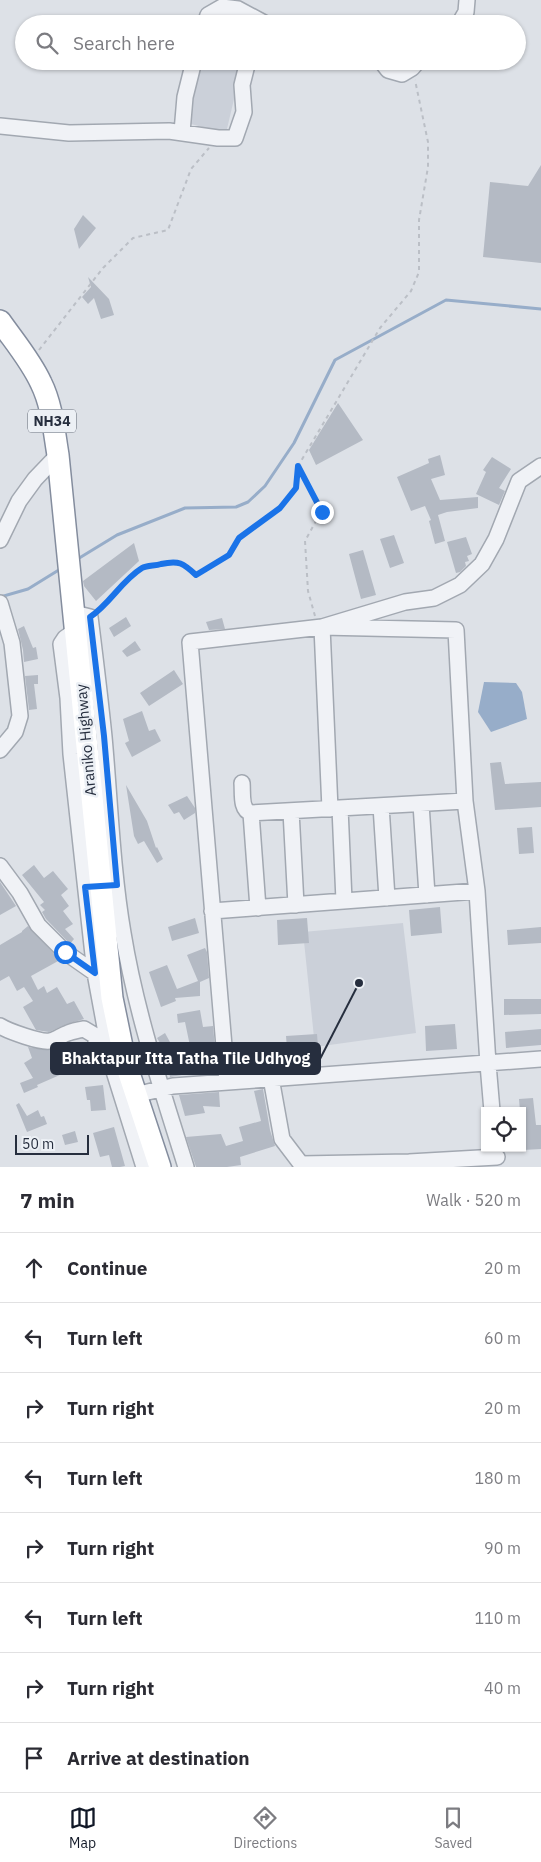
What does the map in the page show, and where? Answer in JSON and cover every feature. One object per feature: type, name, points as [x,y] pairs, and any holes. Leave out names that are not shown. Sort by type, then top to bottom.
[{"type":"highway","name":"Araniko Highway","points":[[0,321],[29,361],[42,384],[49,406],[58,456],[72,587],[82,633],[97,765],[100,800],[96,845],[101,886],[102,974],[112,998],[125,1061],[128,1095],[144,1144],[160,1167]]},
{"type":"street","points":[[464,15],[468,0]]},
{"type":"street","points":[[208,15],[222,4],[250,15]]},
{"type":"street","points":[[182,132],[185,97],[192,70]]},
{"type":"street","points":[[0,126],[69,133],[182,132],[218,138],[235,138],[244,112],[242,84],[246,70]]},
{"type":"street","points":[[388,70],[402,74],[408,70]]},
{"type":"street","points":[[0,540],[19,501],[35,479],[58,456]]},
{"type":"street","points":[[322,627],[405,602],[434,598],[460,585],[482,564],[496,538],[519,481],[541,466]]},
{"type":"street","points":[[0,604],[12,643],[20,716],[15,732],[0,750]]},
{"type":"street","points":[[322,627],[335,808],[344,901]]},
{"type":"street","points":[[227,1082],[190,642],[322,627],[456,630],[465,801],[477,891],[492,1107]]},
{"type":"street","points":[[82,633],[65,638],[61,644],[68,698],[71,754],[96,845]]},
{"type":"street","points":[[242,783],[244,808],[247,812],[251,813],[465,801]]},
{"type":"street","points":[[421,804],[427,895]]},
{"type":"street","points":[[381,806],[387,898]]},
{"type":"street","points":[[291,811],[296,905]]},
{"type":"street","points":[[251,813],[258,908]]},
{"type":"street","points":[[0,866],[20,892],[38,925],[65,952],[102,974],[112,1065],[128,1095]]},
{"type":"street","points":[[101,886],[122,932],[143,1027],[186,1167]]},
{"type":"street","points":[[212,911],[477,891]]},
{"type":"street","points":[[112,998],[129,964]]},
{"type":"street","points":[[0,1026],[7,1031],[24,1035],[40,1042],[50,1041],[68,1033],[84,1029],[94,1035],[128,1095]]},
{"type":"street","points":[[128,1095],[161,1088],[271,1078],[541,1059]]},
{"type":"street","points":[[271,1078],[282,1138],[301,1164],[446,1164],[497,1157]]},
{"type":"street","points":[[144,1144],[144,1167]]},
{"type":"path","points":[[82,633],[127,580],[144,567],[175,561],[185,565],[196,575],[229,555],[239,538],[280,508],[296,488],[298,466],[380,328],[411,291],[419,272],[420,220],[428,168],[428,142],[416,70]]},
{"type":"path","points":[[29,361],[103,268],[133,238],[168,230],[190,169],[218,138]]},
{"type":"path","points":[[298,466],[322,512],[306,541],[308,591],[314,615],[322,627]]},
{"type":"shaded area","points":[[200,70],[241,70],[226,133],[187,123]]},
{"type":"shaded area","points":[[403,923],[416,1033],[315,1047],[303,932]]},
{"type":"water","points":[[484,682],[516,683],[522,692],[527,719],[491,732],[478,712]]},
{"type":"building","points":[[541,165],[541,263],[483,257],[490,182],[528,186]]},
{"type":"building","points":[[83,215],[96,228],[79,249],[74,229]]},
{"type":"building","points":[[88,277],[109,299],[114,315],[101,319],[94,298],[88,304],[82,297],[91,287]]},
{"type":"building","points":[[338,403],[363,440],[316,465],[309,450]]},
{"type":"building","points":[[440,455],[445,475],[431,479],[440,500],[478,497],[478,508],[438,515],[445,541],[435,544],[429,521],[431,520],[425,506],[411,511],[397,477],[429,463],[428,459]]},
{"type":"building","points":[[492,457],[511,469],[499,488],[505,491],[499,505],[476,494],[486,472],[483,470]]},
{"type":"building","points":[[394,535],[404,563],[390,568],[380,539]]},
{"type":"building","points":[[466,537],[472,554],[467,556],[469,561],[465,562],[466,566],[456,573],[447,542]]},
{"type":"building","points":[[134,543],[139,561],[96,601],[84,586],[83,581]]},
{"type":"building","points":[[363,550],[376,595],[361,599],[349,554]]},
{"type":"building","points":[[126,617],[131,626],[114,637],[109,628]]},
{"type":"building","points":[[222,618],[225,629],[209,630],[206,622]]},
{"type":"building","points":[[24,626],[33,648],[36,647],[38,659],[24,662],[18,629]]},
{"type":"building","points":[[135,641],[141,650],[127,657],[122,651]]},
{"type":"building","points":[[174,670],[183,684],[149,706],[140,693]]},
{"type":"building","points":[[38,675],[38,684],[34,684],[37,709],[29,710],[25,676]]},
{"type":"building","points":[[142,711],[149,731],[155,729],[161,741],[132,757],[125,743],[129,741],[123,719]]},
{"type":"building","points":[[501,762],[505,784],[541,782],[541,807],[495,810],[490,763]]},
{"type":"building","points":[[126,785],[147,821],[156,848],[163,859],[157,863],[144,841],[138,844],[134,836]]},
{"type":"building","points":[[187,796],[195,808],[195,813],[184,820],[179,812],[174,814],[168,805]]},
{"type":"building","points":[[532,827],[534,853],[519,854],[517,828]]},
{"type":"building","points":[[34,865],[44,878],[53,871],[68,889],[61,895],[69,906],[63,911],[73,924],[65,929],[74,939],[70,944],[46,919],[42,912],[45,910],[40,905],[44,902],[22,875]]},
{"type":"building","points":[[0,882],[16,906],[0,915]]},
{"type":"building","points":[[440,907],[442,933],[411,936],[409,910]]},
{"type":"building","points":[[195,918],[199,933],[172,941],[168,927]]},
{"type":"building","points":[[307,918],[309,943],[278,945],[277,920]]},
{"type":"building","points":[[28,926],[60,960],[31,976],[38,990],[44,986],[47,993],[57,987],[67,1004],[74,1001],[84,1019],[49,1032],[36,1030],[23,1007],[33,1001],[24,987],[17,991],[9,976],[0,981],[0,945],[22,932]]},
{"type":"building","points":[[541,927],[541,943],[508,945],[507,930]]},
{"type":"building","points":[[205,948],[209,978],[200,982],[200,996],[175,998],[176,1001],[161,1007],[149,972],[167,965],[177,989],[198,981],[187,955]]},
{"type":"building","points":[[504,999],[541,999],[541,1014],[504,1015]]},
{"type":"building","points":[[200,1010],[203,1027],[213,1026],[217,1069],[170,1077],[165,1051],[157,1038],[165,1033],[182,1064],[181,1048],[190,1046],[185,1022],[178,1023],[177,1014]]},
{"type":"building","points":[[455,1024],[457,1049],[426,1051],[425,1026]]},
{"type":"building","points":[[541,1029],[541,1045],[506,1048],[505,1032]]},
{"type":"building","points":[[317,1034],[319,1059],[288,1061],[286,1036]]},
{"type":"building","points":[[88,1046],[92,1055],[88,1056],[91,1069],[69,1071],[24,1093],[20,1083],[33,1078],[24,1063],[32,1058],[28,1047],[46,1050],[61,1047],[63,1052]]},
{"type":"building","points":[[103,1085],[106,1110],[91,1111],[90,1100],[87,1100],[85,1087]]},
{"type":"building","points":[[263,1089],[270,1130],[275,1146],[240,1157],[241,1165],[196,1167],[186,1137],[221,1134],[226,1146],[243,1141],[239,1127],[261,1121],[254,1091]]},
{"type":"building","points":[[219,1092],[220,1107],[203,1106],[205,1113],[185,1116],[179,1095]]},
{"type":"building","points":[[533,1098],[536,1125],[541,1125],[541,1149],[526,1150],[526,1107],[520,1107],[519,1099]]},
{"type":"building","points":[[19,1103],[27,1116],[38,1110],[41,1117],[44,1116],[47,1124],[27,1132],[16,1105]]},
{"type":"building","points":[[114,1127],[125,1166],[112,1167],[109,1155],[100,1157],[93,1133]]},
{"type":"building","points":[[75,1131],[78,1142],[65,1145],[62,1135]]},
{"type":"waterway","points":[[76,560],[117,535],[185,508],[236,507],[248,502],[265,486],[294,443],[335,360],[446,300],[541,309]]},
{"type":"waterway","points":[[0,597],[28,589],[62,568]]},
{"type":"place","name":"Bhaktapur Itta Tatha Tile Udhyog","points":[[359,983]]},
{"type":"route","points":[[65,952],[95,973],[85,887],[117,885],[104,736],[90,617],[99,611],[127,580],[144,567],[175,561],[185,565],[196,575],[229,555],[239,538],[280,508],[296,488],[298,466],[322,512]]}]
